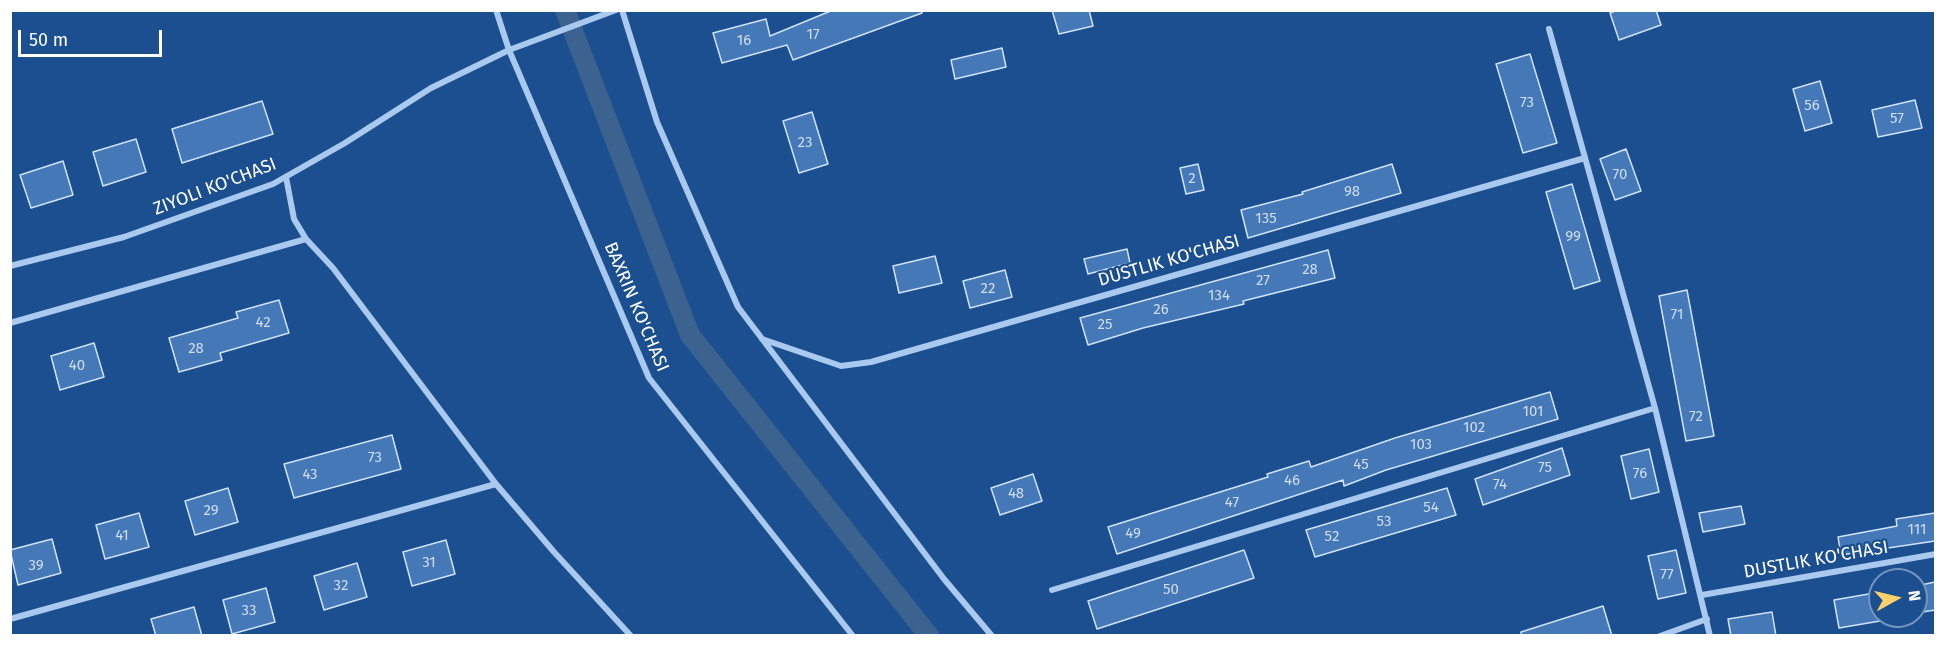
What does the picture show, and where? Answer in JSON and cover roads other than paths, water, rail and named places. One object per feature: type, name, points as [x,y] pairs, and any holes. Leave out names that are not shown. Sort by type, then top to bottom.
[{"type":"street","name":"BAXRIN KO'CHASI","points":[[496,10],[509,50],[648,378],[853,636]]},
{"type":"street","name":"ZIYOLI KO'CHASI","points":[[10,266],[124,237],[273,184],[345,143],[431,88],[509,50],[616,10]]},
{"type":"street","points":[[622,10],[657,122],[738,307],[944,579],[992,636]]},
{"type":"street","points":[[1549,29],[1655,408],[1702,595],[1710,636]]},
{"type":"street","name":"DUSTLIK KO'CHASI","points":[[762,339],[841,366],[871,362],[1585,159]]},
{"type":"street","points":[[286,177],[294,219],[306,239],[333,268],[496,483],[554,552],[631,636]]},
{"type":"street","points":[[10,323],[306,239]]},
{"type":"street","points":[[1052,590],[1655,408]]},
{"type":"street","points":[[10,619],[496,483]]},
{"type":"street","name":"DUSTLIK KO'CHASI","points":[[1702,595],[1935,554]]},
{"type":"street","points":[[1660,636],[1707,619]]},
{"type":"waterway","points":[[565,10],[690,335],[929,636]]}]
